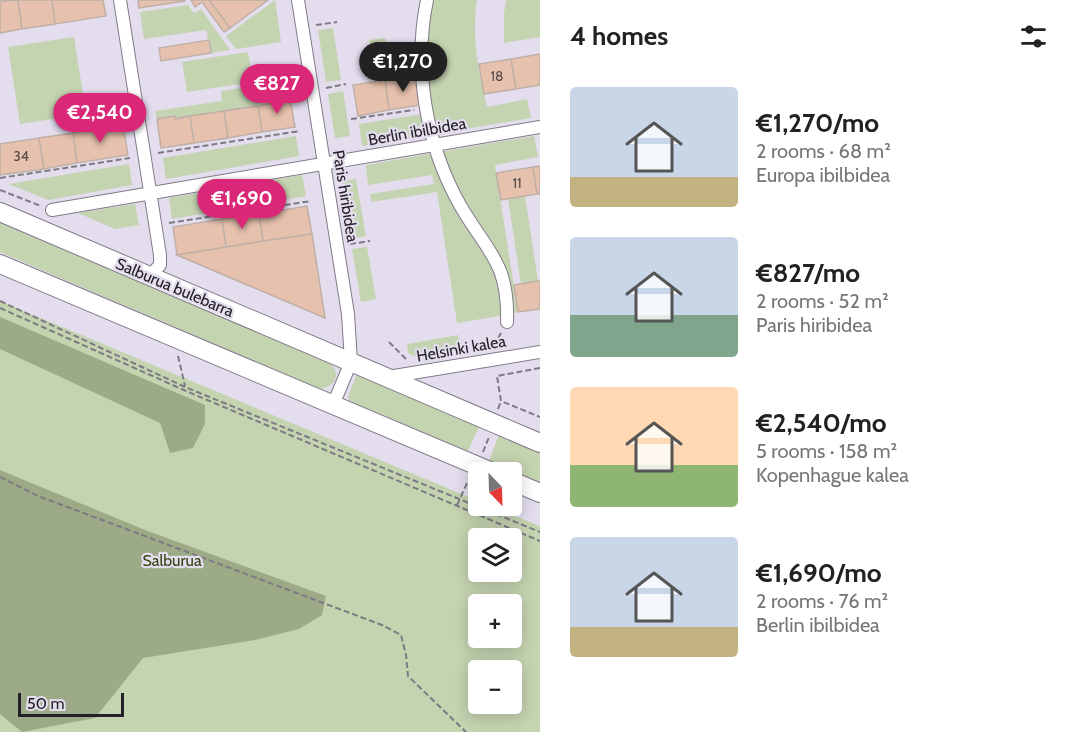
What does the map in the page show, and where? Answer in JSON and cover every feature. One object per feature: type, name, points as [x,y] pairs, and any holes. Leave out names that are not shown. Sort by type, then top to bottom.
[{"type":"main road","name":"Salburua bulebarra","points":[[0,213],[540,443]]},
{"type":"main road","points":[[0,264],[468,462]]},
{"type":"main road","points":[[522,485],[540,493]]},
{"type":"street","points":[[120,0],[160,255],[159,265],[150,276]]},
{"type":"street","name":"Paris hiribidea","points":[[298,0],[348,314],[351,362]]},
{"type":"street","points":[[427,0],[423,24],[422,80],[435,145],[460,205],[499,265],[506,290],[507,322]]},
{"type":"street","name":"Berlin ibilbidea","points":[[52,210],[540,127]]},
{"type":"street","name":"Helsinki kalea","points":[[388,377],[540,352]]},
{"type":"street","points":[[333,405],[351,362]]},
{"type":"path","points":[[316,25],[337,21]]},
{"type":"path","points":[[326,88],[346,84]]},
{"type":"path","points":[[351,119],[426,108]]},
{"type":"path","points":[[158,153],[300,131]]},
{"type":"path","points":[[0,178],[130,158]]},
{"type":"path","points":[[0,190],[52,210]]},
{"type":"path","points":[[169,223],[311,201]]},
{"type":"path","points":[[350,244],[370,241]]},
{"type":"path","points":[[0,301],[185,389],[540,532]]},
{"type":"path","points":[[0,308],[540,541]]},
{"type":"path","points":[[178,356],[185,389]]},
{"type":"path","points":[[540,368],[497,375],[501,400],[540,417]]},
{"type":"path","points":[[0,477],[48,500],[382,625],[401,635],[408,676],[466,732]]},
{"type":"green space","points":[[275,0],[281,42],[236,49],[226,36]]},
{"type":"green space","points":[[430,0],[477,0],[475,40],[487,107],[527,99],[531,118],[434,134],[424,67]]},
{"type":"green space","points":[[506,0],[540,0],[540,37],[504,43]]},
{"type":"green space","points":[[188,5],[194,13],[201,9],[230,50],[211,53],[206,30],[144,39],[140,12]]},
{"type":"green space","points":[[333,28],[341,80],[326,82],[318,30]]},
{"type":"green space","points":[[74,37],[86,114],[20,124],[8,47]]},
{"type":"green space","points":[[385,38],[390,69],[374,72],[369,40]]},
{"type":"green space","points":[[248,52],[253,82],[187,92],[182,62]]},
{"type":"green space","points":[[287,76],[290,98],[175,119],[174,116],[157,119],[155,111],[222,101],[221,91],[254,86],[254,81]]},
{"type":"green space","points":[[343,91],[350,136],[335,138],[328,94]]},
{"type":"green space","points":[[423,114],[427,135],[362,146],[359,124]]},
{"type":"green space","points":[[296,136],[299,156],[166,179],[163,158]]},
{"type":"green space","points":[[534,136],[538,157],[495,165],[518,312],[510,314],[510,303],[440,152]]},
{"type":"green space","points":[[434,153],[499,274],[505,315],[457,323],[437,192],[371,202],[370,194],[434,184],[432,175],[368,185],[366,165]]},
{"type":"green space","points":[[129,164],[132,185],[48,200],[9,184]]},
{"type":"green space","points":[[302,175],[306,196],[172,219],[169,198]]},
{"type":"green space","points":[[356,179],[366,236],[351,239],[342,181]]},
{"type":"green space","points":[[525,196],[538,281],[521,284],[508,198]]},
{"type":"green space","points":[[135,204],[139,225],[115,229],[78,213]]},
{"type":"green space","points":[[0,223],[329,362],[335,371],[335,379],[330,385],[320,389],[0,252]]},
{"type":"green space","points":[[367,247],[376,299],[361,302],[352,249]]},
{"type":"green space","name":"Salburua","points":[[0,301],[468,497],[468,516],[515,516],[540,526],[540,732],[0,732]]},
{"type":"green space","points":[[0,317],[205,405],[205,424],[193,448],[170,453],[160,423],[0,349]]},
{"type":"green space","points":[[458,335],[461,352],[420,359],[408,353],[407,344]]},
{"type":"green space","points":[[356,376],[361,376],[479,427],[468,451],[349,401],[348,397]]},
{"type":"green space","points":[[499,435],[540,453],[540,483],[522,475],[522,462],[489,461]]},
{"type":"green space","points":[[0,470],[145,530],[326,596],[322,615],[299,629],[255,640],[143,658],[95,718],[22,732],[0,714]]},
{"type":"building","points":[[18,0],[52,0],[55,24],[22,29]]},
{"type":"building","points":[[18,0],[22,29],[0,33],[0,1]]},
{"type":"building","points":[[52,0],[103,0],[106,16],[55,24]]},
{"type":"building","points":[[138,0],[185,0],[185,1],[139,8]]},
{"type":"building","points":[[191,0],[209,0],[230,28],[224,32],[202,2],[195,7]]},
{"type":"building","points":[[209,0],[268,0],[230,28]]},
{"type":"building","points":[[209,40],[211,53],[161,61],[159,48]]},
{"type":"building","points":[[540,54],[540,85],[516,89],[511,59]]},
{"type":"building","points":[[511,59],[516,89],[484,94],[479,64]]},
{"type":"building","points":[[416,75],[421,105],[389,110],[385,80]]},
{"type":"building","points":[[385,80],[389,110],[358,116],[353,85]]},
{"type":"building","points":[[290,98],[295,127],[262,132],[258,106],[272,103],[272,100]]},
{"type":"building","points":[[258,106],[262,132],[228,138],[224,111]]},
{"type":"building","points":[[224,111],[228,138],[194,143],[190,116]]},
{"type":"building","points":[[175,116],[175,119],[190,116],[194,143],[161,148],[157,119]]},
{"type":"building","points":[[123,125],[128,155],[77,163],[73,133]]},
{"type":"building","points":[[73,133],[77,163],[44,169],[39,138]]},
{"type":"building","points":[[39,138],[44,169],[0,175],[0,144]]},
{"type":"building","points":[[540,166],[540,194],[537,194],[533,167]]},
{"type":"building","points":[[533,167],[537,194],[501,200],[496,173]]},
{"type":"building","points":[[307,206],[312,234],[263,241],[259,214]]},
{"type":"building","points":[[259,214],[263,241],[226,247],[222,219]]},
{"type":"building","points":[[222,219],[226,247],[177,255],[173,227]]},
{"type":"building","points":[[312,234],[325,318],[177,255],[263,241]]},
{"type":"building","points":[[540,281],[540,309],[518,312],[514,285]]}]
